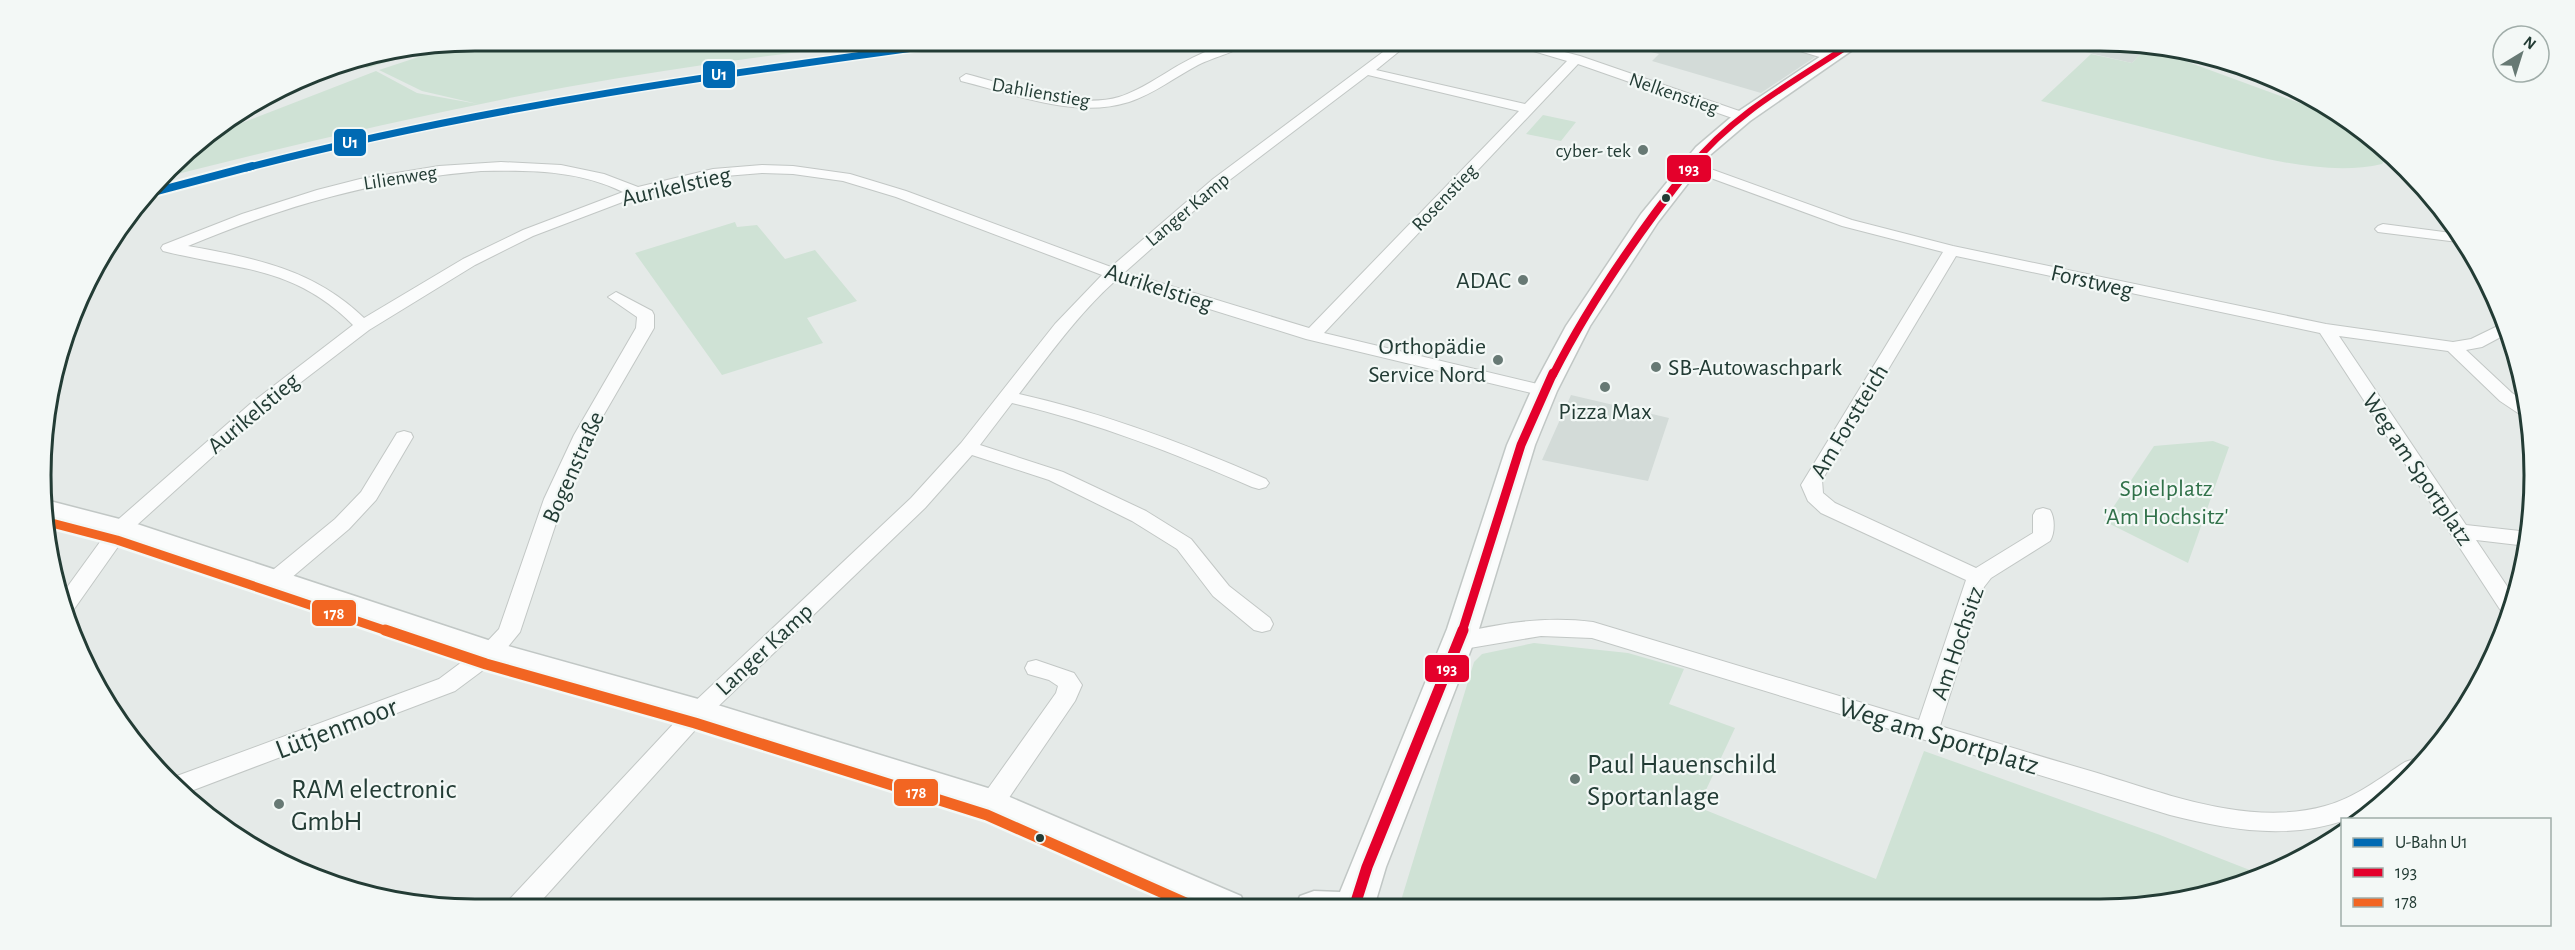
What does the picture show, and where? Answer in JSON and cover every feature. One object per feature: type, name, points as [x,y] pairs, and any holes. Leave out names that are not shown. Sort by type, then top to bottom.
[{"type":"main road","points":[[1357,899],[1367,867],[1458,642],[1521,445],[1544,391],[1578,326],[1688,164],[1743,117],[1842,51]]},
{"type":"main road","points":[[53,511],[120,529],[276,579],[379,617],[490,653],[698,712],[991,804],[1207,899]]},
{"type":"street","name":"Dahlienstieg","points":[[966,78],[1063,100],[1115,102],[1221,51]]},
{"type":"street","name":"Langer Kamp","points":[[526,899],[698,712],[903,518],[968,447],[1061,328],[1114,274],[1218,182],[1392,51]]},
{"type":"street","name":"Nelkenstieg","points":[[1545,51],[1576,59],[1743,117]]},
{"type":"street","points":[[1810,51],[1833,57]]},
{"type":"street","name":"Rosenstieg","points":[[1312,335],[1576,59]]},
{"type":"street","points":[[1365,71],[1528,109]]},
{"type":"street","name":"Forstweg","points":[[1688,164],[1847,224],[2124,289],[2326,329],[2453,347],[2476,343],[2498,332]]},
{"type":"street","name":"Lilienweg","points":[[363,326],[335,300],[306,284],[279,273],[235,260],[163,247],[291,201],[378,179],[425,172],[498,167],[546,167],[600,175],[636,192]]},
{"type":"street","name":"Aurikelstieg","points":[[70,599],[120,529],[256,408],[363,326],[469,262],[571,216],[636,192],[713,173],[793,170],[845,177],[902,194],[1114,274],[1312,335],[1544,391]]},
{"type":"street","points":[[2384,229],[2452,238]]},
{"type":"street","name":"Am Forstteich","points":[[1952,250],[1812,480],[1811,488],[1816,498],[1828,508],[1979,578]]},
{"type":"street","name":"Bogenstraße","points":[[490,653],[509,632],[554,499],[583,435],[645,328],[646,315],[638,308],[616,297]]},
{"type":"street","name":"Weg am Sportplatz","points":[[2326,329],[2505,600]]},
{"type":"street","points":[[2453,347],[2506,397],[2518,404]]},
{"type":"street","points":[[1008,397],[1058,407],[1119,425],[1259,483]]},
{"type":"street","points":[[276,579],[342,524],[369,496],[404,437]]},
{"type":"street","points":[[968,447],[1056,476],[1139,516],[1184,544],[1221,591],[1262,624]]},
{"type":"street","name":"Am Hochsitz","points":[[1927,731],[1971,591],[1979,578],[2043,536],[2043,516]]},
{"type":"street","points":[[2460,531],[2519,538]]},
{"type":"street","name":"Weg am Sportplatz","points":[[1458,642],[1539,627],[1593,630],[2185,809],[2230,819],[2300,820],[2336,813],[2364,800],[2392,783]]},
{"type":"street","name":"Lütjenmoor","points":[[184,783],[447,685],[490,653]]},
{"type":"street","points":[[991,804],[1067,694],[1070,685],[1066,679],[1036,668]]},
{"type":"shaded area","points":[[1647,51],[1803,51],[1818,55],[1761,93],[1652,61],[1659,54]]},
{"type":"shaded area","points":[[2081,51],[2141,53],[2132,63]]},
{"type":"shaded area","points":[[1571,395],[1669,418],[1648,481],[1542,460]]},
{"type":"green space","points":[[810,51],[567,87],[364,129],[176,174],[234,126],[376,71],[417,93],[478,104],[422,91],[379,70],[427,54],[447,52]]},
{"type":"green space","points":[[2141,53],[2178,58],[2310,107],[2336,122],[2384,160],[2382,164],[2359,168],[2310,166],[2285,162],[2041,101],[2091,54],[2132,63]]},
{"type":"green space","points":[[401,58],[367,68],[363,66]]},
{"type":"green space","points":[[1543,115],[1576,122],[1561,141],[1526,134]]},
{"type":"green space","points":[[735,222],[737,227],[757,225],[785,259],[815,250],[857,301],[807,318],[823,343],[722,375],[635,253]]},
{"type":"green space","name":"Spielplatz 'Am Hochsitz'","points":[[2213,441],[2229,447],[2188,563],[2104,521],[2154,446]]},
{"type":"green space","name":"Paul Hauenschild Sportanlage","points":[[1534,643],[1628,653],[1684,669],[1669,704],[1735,728],[1698,807],[1876,879],[1924,751],[2160,835],[2251,871],[2210,885],[2183,891],[2100,899],[1401,899],[1474,662],[1482,654]]},
{"type":"metro line","name":"U1","points":[[161,190],[371,138],[541,103],[692,78],[890,51]]},
{"type":"transit line","name":"193","points":[[1357,899],[1367,867],[1463,629],[1521,445],[1544,391],[1578,326],[1649,219],[1703,151],[1743,117],[1841,51]]},
{"type":"transit line","name":"178","points":[[54,524],[117,540],[486,664],[695,723],[987,815],[1177,899]]},
{"type":"place","name":"cyber- tek","points":[[1643,150]]},
{"type":"place","name":"ADAC","points":[[1523,280]]},
{"type":"place","name":"Orthopädie Service Nord","points":[[1498,360]]},
{"type":"place","name":"SB-Autowaschpark","points":[[1656,367]]},
{"type":"place","name":"Pizza Max","points":[[1605,387]]},
{"type":"place","name":"Paul Hauenschild Sportanlage","points":[[1575,779]]},
{"type":"place","name":"RAM electronic GmbH","points":[[279,804]]}]
